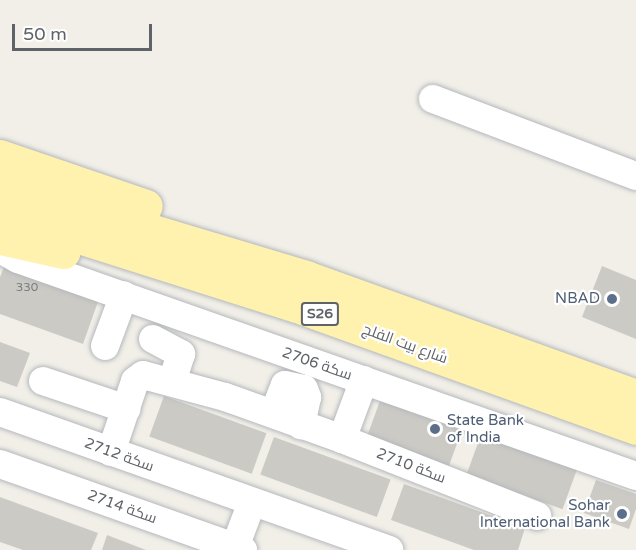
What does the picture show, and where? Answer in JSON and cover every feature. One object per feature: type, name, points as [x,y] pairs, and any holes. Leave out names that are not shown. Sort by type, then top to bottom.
[{"type":"main road","points":[[0,156],[234,238],[302,291]]},
{"type":"main road","name":"شارع بيت الفلج","points":[[0,185],[302,291],[636,428]]},
{"type":"main road","name":"شارع بيت الفلج","points":[[0,212],[302,291],[585,377],[636,396]]},
{"type":"main road","points":[[0,238],[140,271],[249,303],[302,291]]},
{"type":"street","points":[[433,99],[636,176]]},
{"type":"street","name":"سكة 2706","points":[[0,249],[123,296],[636,476]]},
{"type":"street","points":[[105,346],[123,296]]},
{"type":"street","points":[[111,452],[139,377],[149,375],[172,382],[181,354],[153,339]]},
{"type":"street","points":[[585,377],[636,387]]},
{"type":"street","points":[[342,439],[364,380]]},
{"type":"street","points":[[43,381],[126,409]]},
{"type":"street","name":"سكة 2710","points":[[172,382],[274,413],[285,385],[304,389],[307,397],[301,425],[537,516]]},
{"type":"street","name":"سكة 2712","points":[[0,412],[389,550]]},
{"type":"street","name":"سكة 2714","points":[[0,464],[233,547]]},
{"type":"street","points":[[233,547],[245,500]]},
{"type":"building","points":[[6,262],[100,296],[83,344],[0,314],[0,277]]},
{"type":"building","name":"NBAD","points":[[602,266],[636,280],[636,339],[582,317]]},
{"type":"building","points":[[0,342],[30,353],[17,387],[0,381]]},
{"type":"building","points":[[164,396],[266,433],[252,474],[149,436]]},
{"type":"building","points":[[381,398],[463,428],[448,468],[366,438]]},
{"type":"building","points":[[482,432],[578,467],[562,509],[467,474]]},
{"type":"building","points":[[274,437],[391,479],[377,517],[260,475]]},
{"type":"building","points":[[596,480],[636,494],[636,509],[629,529],[584,513]]},
{"type":"building","points":[[404,484],[525,528],[518,550],[474,550],[391,520]]},
{"type":"building","points":[[0,497],[98,533],[91,550],[23,550],[0,542]]},
{"type":"building","points":[[107,535],[146,550],[102,550]]},
{"type":"place","name":"NBAD","points":[[612,299]]},
{"type":"place","name":"State Bank of India","points":[[435,429]]},
{"type":"place","name":"Sohar International Bank","points":[[622,514]]}]
